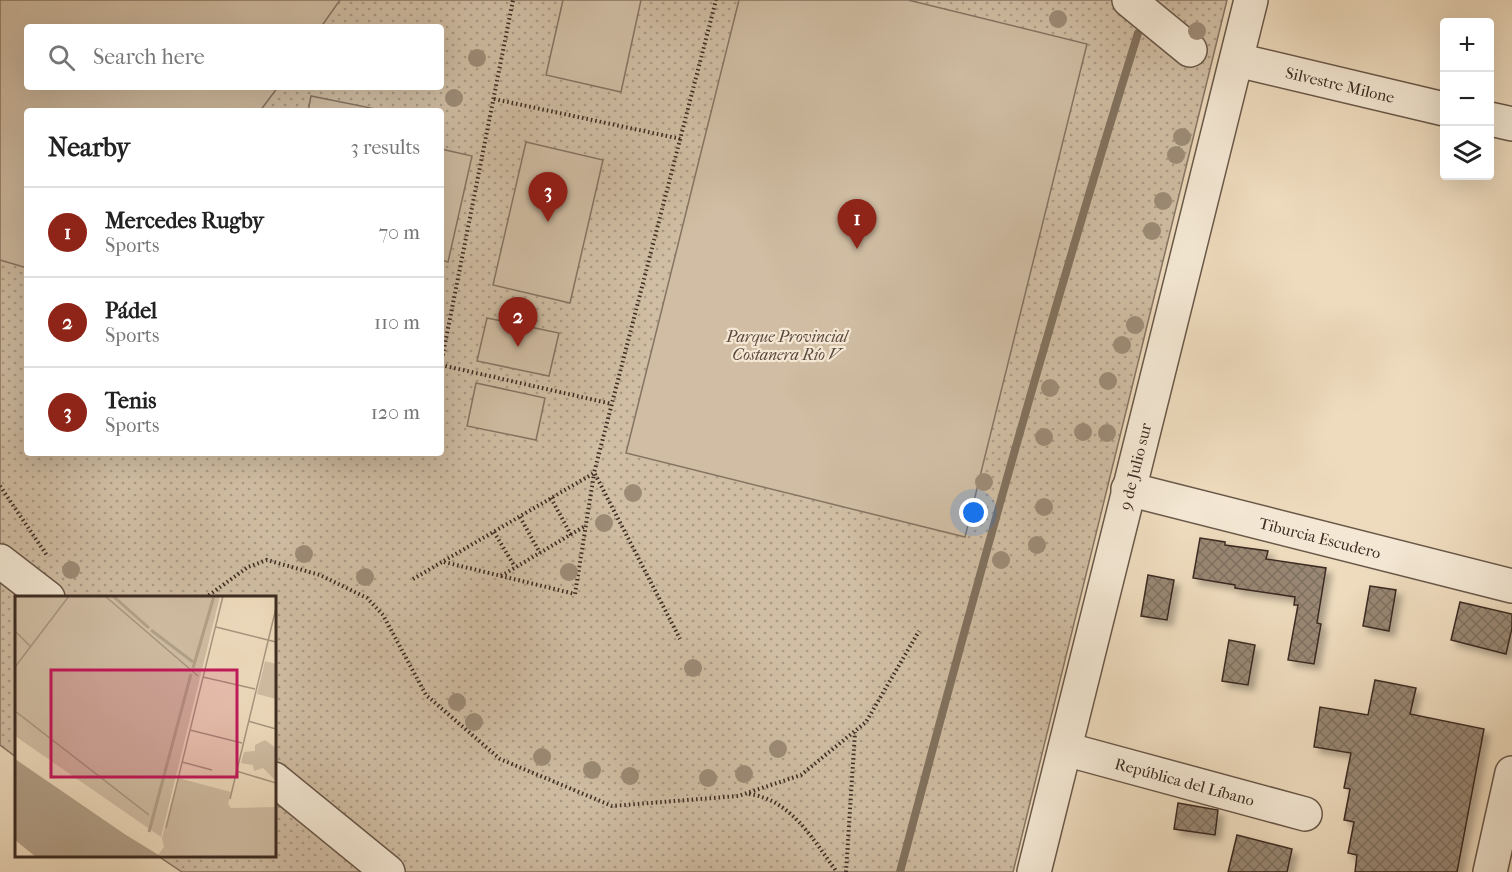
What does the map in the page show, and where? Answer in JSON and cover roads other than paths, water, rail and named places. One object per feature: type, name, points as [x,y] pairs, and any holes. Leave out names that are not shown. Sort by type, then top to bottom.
[{"type":"street","points":[[1129,0],[1190,50]]},
{"type":"street","points":[[1237,60],[1251,0]]},
{"type":"street","name":"Silvestre Milone","points":[[1237,60],[1440,108]]},
{"type":"street","name":"9 de Julio sur","points":[[1034,872],[1237,60]]},
{"type":"street","points":[[1494,120],[1512,124]]},
{"type":"street","name":"Tiburcia Escudero","points":[[1128,489],[1512,586]]},
{"type":"street","points":[[0,561],[47,596]]},
{"type":"street","name":"República del Líbano","points":[[1065,749],[1305,814]]},
{"type":"street","points":[[1490,872],[1506,825],[1512,773]]},
{"type":"street","points":[[276,781],[388,872]]},
{"type":"waterway","points":[[900,872],[1014,451],[1138,33]]},
{"type":"place","name":"Tenis","points":[[548,222]]},
{"type":"place","name":"Mercedes Rugby","points":[[857,249]]},
{"type":"place","name":"Pádel","points":[[518,347]]},
{"type":"park label","name":"Parque Provincial Costanera Río V","points":[[787,345]]}]
